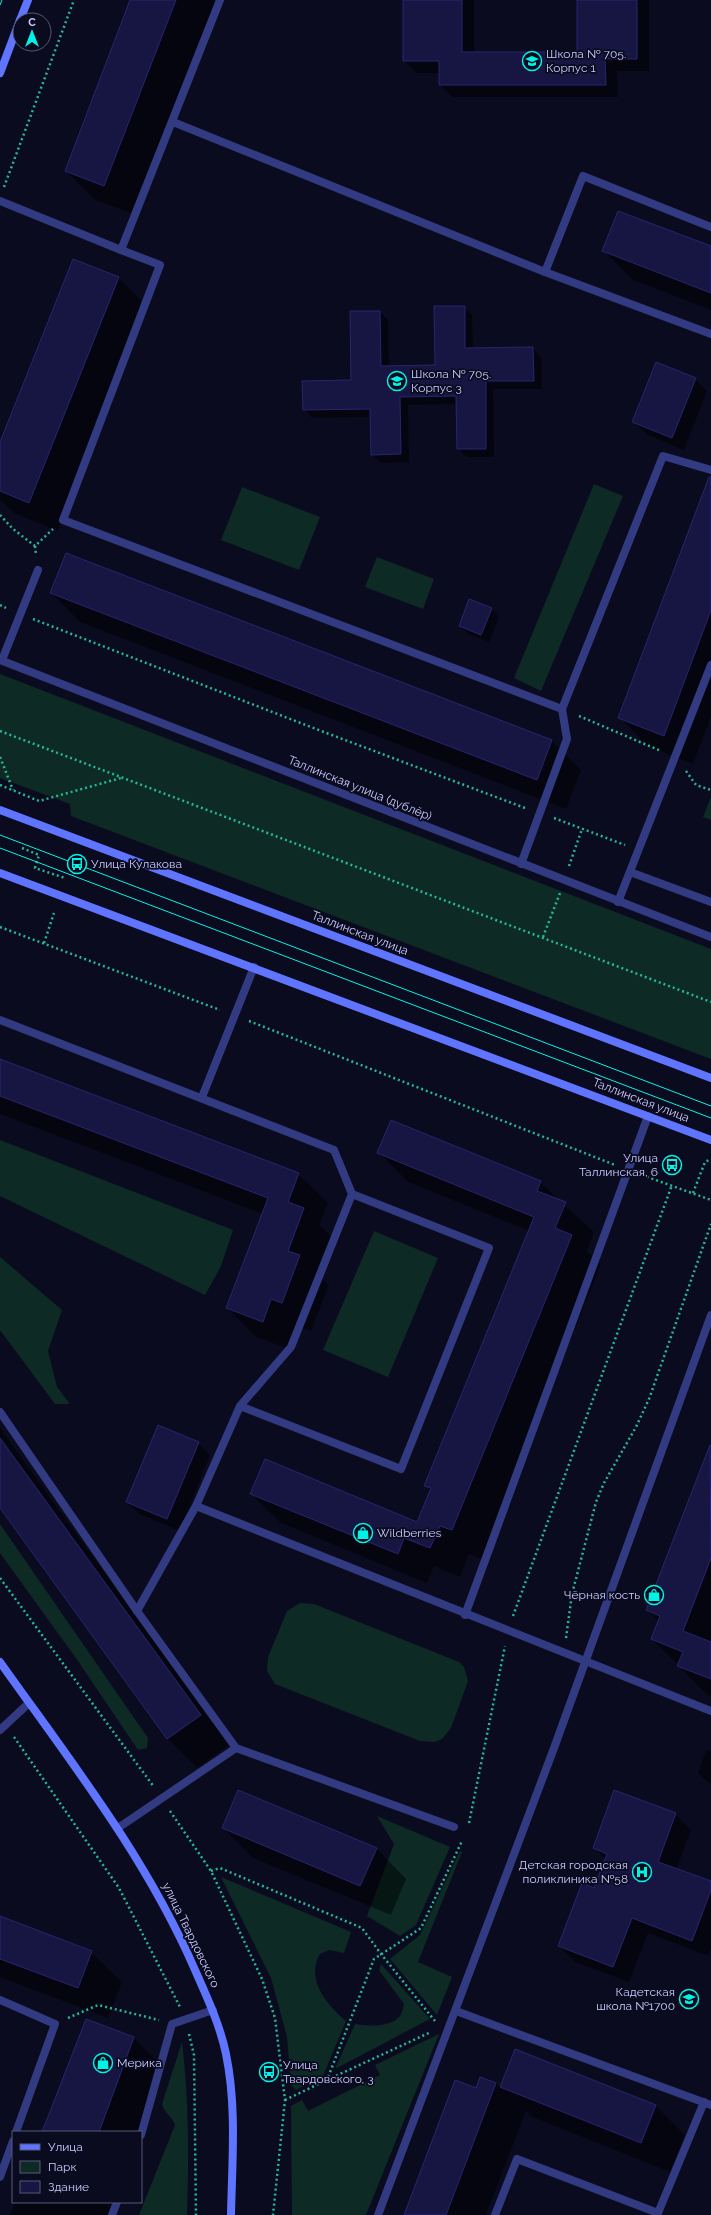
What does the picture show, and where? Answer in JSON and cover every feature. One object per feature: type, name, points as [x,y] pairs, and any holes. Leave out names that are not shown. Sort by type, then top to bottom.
[{"type":"main road","points":[[23,12],[28,0]]},
{"type":"main road","points":[[0,73],[12,41]]},
{"type":"main road","name":"Таллинская улица","points":[[0,810],[711,1078]]},
{"type":"main road","name":"Таллинская улица","points":[[0,872],[711,1140]]},
{"type":"main road","name":"улица Твардовского","points":[[0,1662],[118,1828],[166,1908],[213,2010],[225,2046],[231,2090],[233,2134],[231,2215]]},
{"type":"street","points":[[121,250],[173,122],[220,0]]},
{"type":"street","points":[[173,122],[545,272],[711,334]]},
{"type":"street","points":[[545,272],[584,176],[711,227]]},
{"type":"street","points":[[0,201],[160,265],[63,520],[562,709]]},
{"type":"street","points":[[521,864],[567,739],[562,709],[663,456],[711,470]]},
{"type":"street","points":[[1,660],[22,614],[38,570]]},
{"type":"street","name":"Таллинская улица (дублёр)","points":[[1,660],[711,937]]},
{"type":"street","points":[[618,902],[711,665]]},
{"type":"street","points":[[630,872],[711,902]]},
{"type":"street","points":[[202,1097],[236,1016],[254,967]]},
{"type":"street","points":[[0,1020],[202,1097],[334,1150],[352,1194],[291,1347],[240,1406],[196,1506],[137,1611]]},
{"type":"street","points":[[464,1615],[648,1116]]},
{"type":"street","points":[[240,1406],[401,1469],[489,1248],[352,1194]]},
{"type":"street","points":[[378,2215],[456,2011],[711,1315]]},
{"type":"street","points":[[0,1412],[137,1611],[236,1748],[454,1827]]},
{"type":"street","points":[[196,1506],[464,1615],[508,1630],[711,1711]]},
{"type":"street","points":[[3,1728],[29,1703]]},
{"type":"street","points":[[118,1828],[236,1748]]},
{"type":"street","points":[[0,2000],[55,2024],[16,2131]]},
{"type":"street","points":[[142,2131],[172,2024],[213,2010]]},
{"type":"street","points":[[456,2011],[707,2104],[658,2214],[517,2159],[495,2215]]},
{"type":"street","points":[[0,2177],[12,2144]]},
{"type":"street","points":[[112,2215],[117,2203]]},
{"type":"path","points":[[3,190],[74,0]]},
{"type":"path","points":[[0,515],[13,529],[35,546],[63,520]]},
{"type":"path","points":[[0,605],[301,724],[638,850]]},
{"type":"path","points":[[562,709],[675,757],[696,785],[711,790]]},
{"type":"path","points":[[0,730],[122,778],[711,1002]]},
{"type":"path","points":[[0,757],[13,790]]},
{"type":"path","points":[[0,785],[39,801],[122,778]]},
{"type":"path","points":[[22,848],[40,855],[35,868],[65,878]]},
{"type":"path","points":[[44,943],[54,914]]},
{"type":"path","points":[[0,927],[236,1016],[628,1170],[711,1200]]},
{"type":"path","points":[[693,1193],[705,1162],[711,1159]]},
{"type":"path","points":[[469,1825],[508,1630],[672,1185]]},
{"type":"path","points":[[566,1654],[566,1622],[570,1601],[596,1502],[604,1483],[636,1427],[649,1399],[711,1224]]},
{"type":"path","points":[[0,1578],[162,1798],[211,1871],[240,1930],[270,1999],[278,2036],[285,2100],[273,2215]]},
{"type":"path","points":[[3,1728],[119,1888],[186,2019],[194,2056],[196,2215]]},
{"type":"path","points":[[327,2080],[374,1958],[421,1928],[462,1839]]},
{"type":"path","points":[[211,1871],[220,1868],[362,1928],[440,2028]]},
{"type":"path","points":[[55,2024],[98,2005],[172,2024]]},
{"type":"path","points":[[285,2100],[451,2023]]},
{"type":"green space","points":[[594,484],[623,496],[541,691],[514,678]]},
{"type":"green space","points":[[242,487],[320,517],[299,570],[221,540]]},
{"type":"green space","points":[[377,557],[434,579],[423,609],[365,587]]},
{"type":"green space","points":[[0,674],[711,949],[711,1059],[71,816],[70,804],[0,778]]},
{"type":"green space","points":[[711,797],[711,820],[703,817]]},
{"type":"green space","points":[[0,1140],[233,1230],[221,1266],[205,1295],[0,1196]]},
{"type":"green space","points":[[374,1231],[438,1258],[388,1377],[323,1350]]},
{"type":"green space","points":[[0,1257],[62,1310],[48,1351],[57,1387],[70,1404],[55,1404],[0,1330]]},
{"type":"green space","points":[[0,1524],[148,1738],[147,1748],[138,1750],[78,1661],[0,1553]]},
{"type":"green space","points":[[300,1603],[314,1604],[459,1662],[464,1667],[468,1681],[451,1728],[442,1739],[435,1742],[420,1741],[275,1684],[267,1671],[268,1657],[287,1611]]},
{"type":"green space","points":[[377,1816],[450,1847],[416,1925],[400,1936],[367,1916],[394,1844]]},
{"type":"green space","points":[[460,1851],[462,1852],[418,1962],[452,1977],[437,2015],[390,1959],[420,1935]]},
{"type":"green space","points":[[221,1877],[351,1932],[344,1953],[329,1950],[320,1954],[316,1963],[315,1973],[320,1991],[325,1999],[346,2021],[323,2076],[296,2090],[291,2085],[287,2037],[271,1978]]},
{"type":"green space","points":[[381,1964],[430,2019],[335,2069],[355,2024],[372,2026],[391,2023],[400,2016],[404,2004],[379,1970]]},
{"type":"green space","points":[[439,2034],[366,2215],[292,2215],[291,2106],[302,2100],[308,2111],[380,2075],[375,2065]]},
{"type":"green space","points":[[182,2042],[188,2128],[187,2215],[139,2215],[175,2125],[164,2110],[162,2104]]},
{"type":"building","points":[[130,0],[176,0],[104,186],[65,171]]},
{"type":"building","points":[[403,0],[462,0],[462,52],[577,52],[577,0],[637,0],[637,59],[605,59],[606,85],[439,85],[439,61],[403,61]]},
{"type":"building","points":[[618,211],[711,246],[711,293],[602,251]]},
{"type":"building","points":[[73,259],[119,277],[29,503],[0,491],[0,442]]},
{"type":"building","points":[[434,306],[465,306],[465,348],[533,347],[534,381],[486,381],[486,449],[457,449],[456,396],[400,397],[401,454],[371,455],[370,409],[303,410],[302,381],[351,380],[350,311],[380,311],[381,366],[435,365]]},
{"type":"building","points":[[656,362],[696,378],[672,438],[632,422]]},
{"type":"building","points":[[709,477],[711,477],[711,610],[664,736],[618,718]]},
{"type":"building","points":[[66,553],[552,740],[537,780],[50,593]]},
{"type":"building","points":[[469,599],[492,608],[481,635],[459,626]]},
{"type":"building","points":[[0,1059],[299,1173],[288,1202],[304,1208],[288,1251],[300,1255],[282,1303],[271,1299],[263,1322],[226,1308],[268,1198],[0,1096]]},
{"type":"building","points":[[391,1120],[541,1181],[537,1191],[566,1202],[555,1228],[572,1235],[452,1530],[440,1526],[430,1548],[404,1538],[398,1554],[250,1494],[265,1459],[417,1522],[431,1488],[424,1486],[534,1217],[377,1153]]},
{"type":"building","points":[[158,1425],[199,1442],[167,1519],[126,1502]]},
{"type":"building","points":[[0,1438],[201,1715],[167,1739],[0,1508]]},
{"type":"building","points":[[710,1445],[711,1558],[683,1631],[711,1642],[711,1679],[677,1666],[683,1652],[651,1639],[660,1616],[646,1610]]},
{"type":"building","points":[[238,1790],[377,1848],[360,1886],[222,1828]]},
{"type":"building","name":"Детская городская поликлиника №58","points":[[614,1790],[676,1813],[658,1862],[711,1881],[711,1890],[692,1941],[632,1918],[613,1967],[558,1946],[582,1883],[594,1888],[607,1854],[593,1848]]},
{"type":"building","points":[[0,1916],[92,1951],[78,1988],[0,1959]]},
{"type":"building","points":[[86,2019],[134,2037],[99,2131],[42,2131]]},
{"type":"building","points":[[515,2049],[656,2105],[641,2143],[500,2087]]},
{"type":"building","points":[[480,2077],[496,2083],[446,2215],[404,2215],[455,2080],[476,2088]]},
{"type":"tram line","points":[[0,5],[2,0]]},
{"type":"tram line","points":[[0,835],[711,1106]]},
{"type":"tram line","points":[[0,848],[711,1118]]},
{"type":"place","name":"Школа № 705. Корпус 1","points":[[532,61]]},
{"type":"place","name":"Школа № 705. Корпус 3","points":[[397,381]]},
{"type":"place","name":"Улица Кулакова","points":[[77,864]]},
{"type":"place","name":"Улица Таллинская, 6","points":[[672,1165]]},
{"type":"place","name":"Wildberries","points":[[363,1533]]},
{"type":"place","name":"Чёрная кость","points":[[654,1595]]},
{"type":"place","name":"Детская городская поликлиника №58","points":[[642,1872]]},
{"type":"place","name":"Кадетская школа №1700","points":[[689,1999]]},
{"type":"place","name":"Мерика","points":[[103,2063]]},
{"type":"place","name":"Улица Твардовского, 3","points":[[269,2072]]}]
